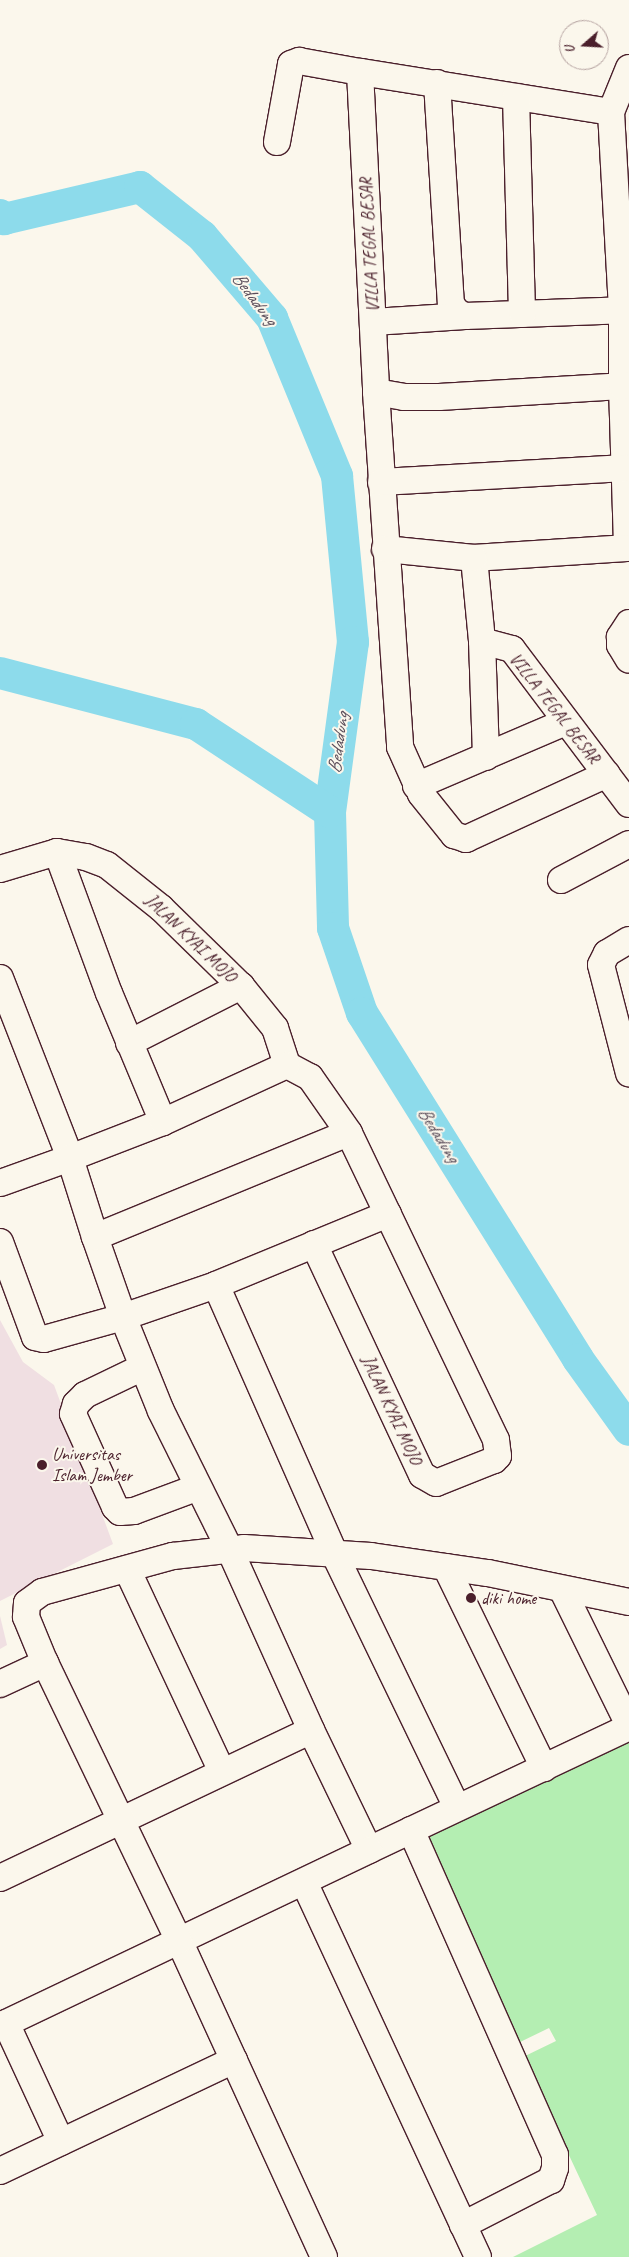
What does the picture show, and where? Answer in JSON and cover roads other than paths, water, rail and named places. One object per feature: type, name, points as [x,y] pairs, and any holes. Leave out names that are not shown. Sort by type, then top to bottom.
[{"type":"street","points":[[277,142],[291,64],[299,61],[610,112]]},
{"type":"street","points":[[385,549],[474,558],[628,548],[625,310],[610,112],[629,68]]},
{"type":"street","name":"VILLA TEGAL BESAR","points":[[360,72],[381,482],[400,747],[416,786],[454,836],[466,839],[606,774]]},
{"type":"street","points":[[437,83],[451,304],[465,316]]},
{"type":"street","points":[[516,97],[522,314]]},
{"type":"street","points":[[373,322],[465,316],[625,310]]},
{"type":"street","points":[[376,392],[404,397],[439,397],[626,385]]},
{"type":"street","points":[[381,482],[626,468]]},
{"type":"street","points":[[474,558],[482,641],[486,757]]},
{"type":"street","points":[[629,623],[620,638],[620,645],[629,660]]},
{"type":"street","name":"VILLA TEGAL BESAR","points":[[482,641],[512,649],[565,722],[629,804]]},
{"type":"street","points":[[416,786],[565,722]]},
{"type":"street","points":[[561,880],[629,844]]},
{"type":"street","points":[[57,852],[129,1043],[163,1122]]},
{"type":"street","name":"JALAN KYAI MOJO","points":[[0,869],[57,852],[86,856],[128,879],[241,986],[275,1028],[288,1065],[310,1077],[349,1132],[498,1449],[494,1460],[442,1482],[428,1481],[422,1475],[314,1244]]},
{"type":"street","points":[[629,940],[607,953],[601,960],[624,1033],[629,1073]]},
{"type":"street","points":[[0,978],[70,1158],[95,1237],[141,1368],[196,1488],[229,1548],[311,1730],[369,1850]]},
{"type":"street","points":[[129,1043],[241,986]]},
{"type":"street","points":[[0,1184],[163,1122],[288,1065]]},
{"type":"street","points":[[95,1237],[349,1132]]},
{"type":"street","points":[[0,1242],[30,1330],[39,1339],[123,1317],[216,1285],[388,1214]]},
{"type":"street","points":[[216,1285],[334,1553],[457,1808]]},
{"type":"street","points":[[141,1368],[85,1395],[76,1404],[74,1414],[115,1507],[129,1512],[196,1488]]},
{"type":"street","points":[[324,2257],[122,1819],[45,1663],[26,1617],[27,1603],[42,1592],[173,1556],[229,1548],[334,1553],[446,1567],[629,1602]]},
{"type":"street","points":[[446,1567],[544,1768]]},
{"type":"street","points":[[127,1570],[222,1772]]},
{"type":"street","points":[[61,2142],[3,2016],[179,1942],[629,1726],[562,1589]]},
{"type":"street","points":[[0,1684],[45,1663]]},
{"type":"street","points":[[0,1878],[311,1730]]},
{"type":"street","points":[[411,1830],[555,2155],[556,2168],[551,2180],[463,2225]]},
{"type":"street","points":[[304,1882],[478,2257]]},
{"type":"street","points":[[0,2171],[234,2060]]},
{"type":"waterway","name":"Bedadung","points":[[0,215],[4,219],[140,187],[202,236],[272,318],[337,476],[353,642],[330,812],[333,928],[362,1013],[578,1359],[629,1430]]},
{"type":"waterway","points":[[0,673],[196,724],[330,812]]},
{"type":"place","name":"Universitas Islam Jember","points":[[42,1465]]},
{"type":"place","name":"diki home","points":[[471,1598]]}]
